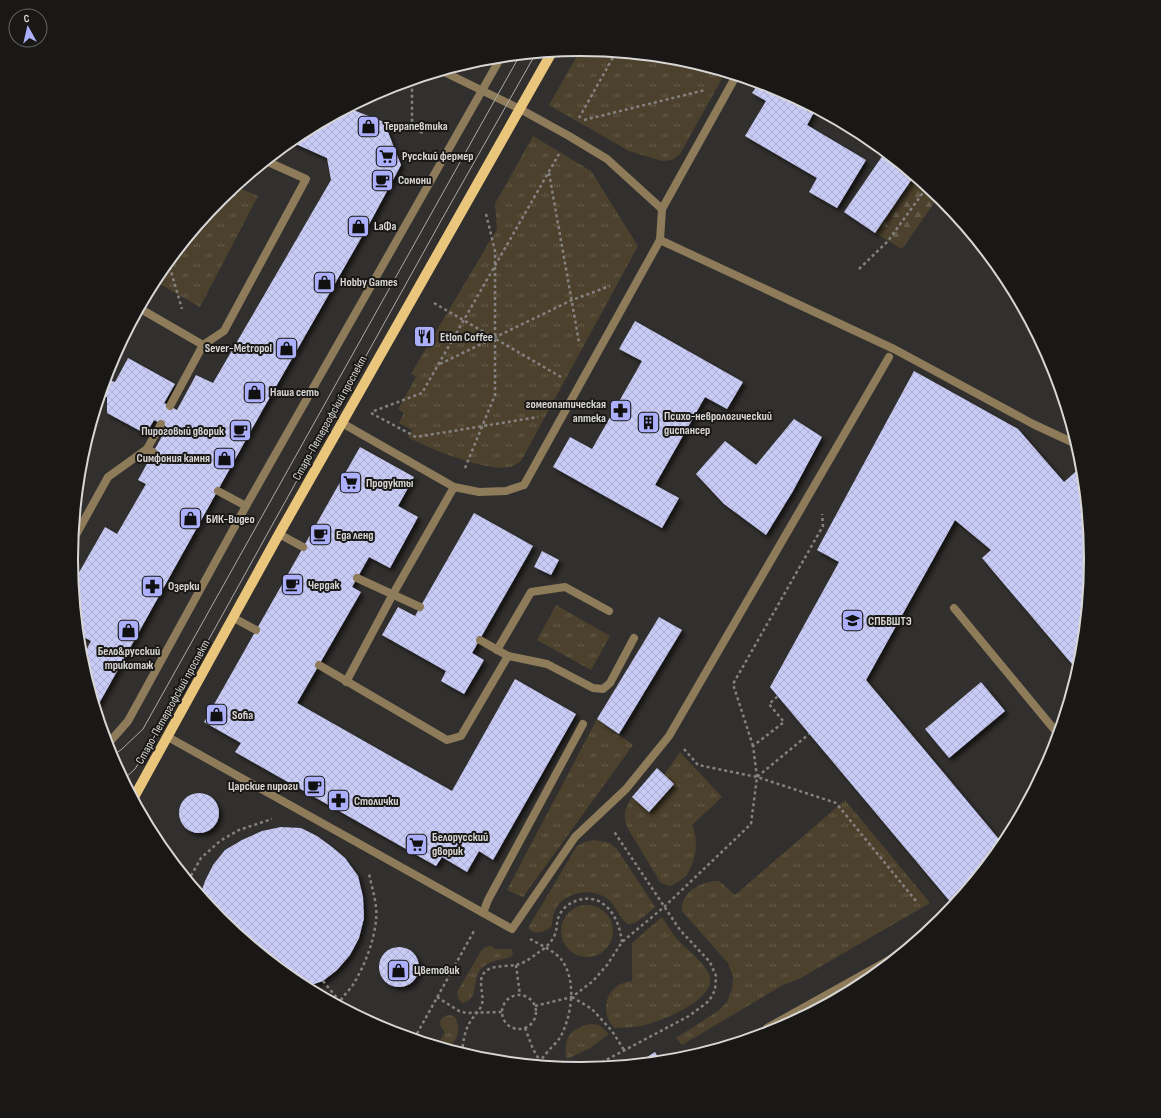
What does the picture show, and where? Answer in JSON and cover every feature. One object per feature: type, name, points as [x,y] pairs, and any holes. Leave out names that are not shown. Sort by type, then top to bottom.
[{"type":"main road","name":"Старо-Петергофский проспект","points":[[136,794],[342,423],[549,57]]},
{"type":"street","points":[[112,740],[128,721],[246,506],[498,63]]},
{"type":"street","points":[[447,74],[520,109],[607,159],[662,209]]},
{"type":"street","points":[[342,423],[454,487],[479,492],[506,491],[524,485],[660,240],[662,209],[733,80]]},
{"type":"street","points":[[170,406],[204,345],[224,331],[306,179],[270,163]]},
{"type":"street","points":[[660,240],[894,349],[1033,424],[1069,441]]},
{"type":"street","points":[[143,310],[204,345]]},
{"type":"street","points":[[168,737],[512,929],[575,838],[626,789],[668,736],[889,358]]},
{"type":"street","points":[[79,530],[108,477],[150,451],[161,424]]},
{"type":"street","points":[[346,682],[392,594],[454,487]]},
{"type":"street","points":[[218,491],[246,506]]},
{"type":"street","points":[[280,534],[303,547]]},
{"type":"street","points":[[357,578],[420,607]]},
{"type":"street","points":[[497,650],[531,592],[565,587],[609,611]]},
{"type":"street","points":[[954,608],[1054,729]]},
{"type":"street","points":[[234,618],[256,630]]},
{"type":"street","points":[[480,640],[508,656],[548,664],[593,688],[603,689],[610,683],[634,638]]},
{"type":"street","points":[[319,665],[447,740],[461,736],[508,656]]},
{"type":"street","points":[[483,913],[488,900],[583,724]]},
{"type":"street","points":[[780,1021],[866,973]]},
{"type":"path","points":[[613,57],[577,121],[714,87],[726,93]]},
{"type":"path","points":[[410,86],[412,87],[412,128],[423,134]]},
{"type":"path","points":[[540,417],[416,437],[370,412],[422,393],[440,364],[560,152]]},
{"type":"path","points":[[549,173],[579,344]]},
{"type":"path","points":[[859,269],[888,241],[924,192]]},
{"type":"path","points":[[469,462],[496,395],[495,251],[485,207]]},
{"type":"path","points":[[170,268],[184,315]]},
{"type":"path","points":[[440,364],[572,300],[612,285]]},
{"type":"path","points":[[432,301],[562,377]]},
{"type":"path","points":[[558,384],[565,371]]},
{"type":"path","points":[[535,1006],[572,998],[592,981],[607,965],[622,942],[664,907],[751,824],[757,777],[753,746],[733,684],[823,526]]},
{"type":"path","points":[[753,746],[784,722],[769,704],[778,696]]},
{"type":"path","points":[[757,777],[809,734]]},
{"type":"path","points":[[684,748],[698,765],[757,777],[836,803],[916,901]]},
{"type":"path","points":[[600,813],[625,846],[680,930],[710,962],[716,976],[715,990],[709,1001],[689,1016],[603,1061]]},
{"type":"path","points":[[190,877],[201,858],[220,840],[238,830],[271,819]]},
{"type":"path","points":[[340,1001],[354,984],[365,962],[372,940],[377,918],[371,880]]},
{"type":"path","points":[[463,1048],[465,1033],[469,1023],[481,1005],[483,996],[481,986],[482,977],[488,970],[495,967],[516,965],[546,948],[556,933],[556,924],[560,912],[569,904],[579,899],[601,901],[610,909],[621,931],[622,942]]},
{"type":"path","points":[[417,1034],[483,913]]},
{"type":"path","points":[[530,939],[561,959],[570,978],[572,998],[568,1018],[560,1037],[541,1060]]},
{"type":"path","points":[[516,965],[520,995]]},
{"type":"path","points":[[323,981],[340,1000]]},
{"type":"path","points":[[520,995],[527,996],[532,1000],[536,1013],[535,1019],[530,1025],[525,1028],[518,1029],[507,1024],[503,1018],[502,1012],[503,1005],[507,999],[520,995]]},
{"type":"path","points":[[437,997],[459,1011],[466,1013],[475,1014],[502,1012]]},
{"type":"path","points":[[572,998],[592,1009],[612,1031],[624,1050]]},
{"type":"path","points":[[525,1028],[533,1049],[540,1060]]},
{"type":"green space","points":[[577,56],[646,60],[711,73],[723,77],[680,154],[672,160],[662,161],[629,151],[549,105]]},
{"type":"green space","points":[[533,136],[591,171],[638,246],[521,461],[511,467],[500,468],[473,463],[443,453],[408,437],[412,430],[399,423],[404,413],[398,409],[416,377],[411,374],[497,229],[495,204]]},
{"type":"green space","points":[[911,180],[935,202],[902,249],[875,233]]},
{"type":"green space","points":[[241,189],[258,196],[200,307],[159,284],[181,253],[202,227]]},
{"type":"green space","points":[[556,605],[610,636],[591,670],[537,640]]},
{"type":"green space","points":[[597,719],[633,745],[523,897],[507,890]]},
{"type":"green space","points":[[680,752],[722,797],[692,825],[696,844],[692,865],[686,876],[670,886],[661,883],[628,829],[625,820],[625,813],[632,797],[649,812],[674,784],[664,775]]},
{"type":"green space","points":[[845,800],[930,903],[799,979],[783,985],[682,1045],[676,1038],[718,1011],[727,1002],[732,989],[733,977],[728,963],[682,911],[682,904],[688,893],[699,885],[719,881],[735,895]]},
{"type":"green space","points":[[594,840],[610,843],[617,849],[655,907],[640,920],[630,924],[624,921],[614,905],[608,899],[594,893],[578,893],[564,899],[559,904],[552,920],[552,926],[540,932],[534,932],[528,928],[577,846]]},
{"type":"green space","points":[[587,905],[601,909],[609,917],[613,931],[609,945],[601,953],[587,957],[573,953],[565,945],[561,931],[565,917],[573,909]]},
{"type":"green space","points":[[662,917],[676,938],[704,966],[709,974],[710,983],[706,992],[698,1000],[676,1013],[641,1026],[614,1028],[610,1023],[606,1012],[609,995],[617,986],[632,981],[632,943]]},
{"type":"green space","points":[[490,946],[496,949],[512,949],[513,953],[511,957],[485,965],[479,973],[471,998],[462,1003],[458,998],[457,992],[481,951]]},
{"type":"green space","points":[[448,1015],[454,1016],[458,1025],[458,1034],[451,1045],[440,1042],[445,1032],[440,1025],[442,1018]]},
{"type":"green space","points":[[591,1024],[599,1025],[609,1034],[590,1048],[567,1059],[566,1045],[570,1035],[578,1028]]},
{"type":"building","points":[[756,88],[773,94],[814,113],[807,125],[866,160],[837,208],[809,192],[817,178],[745,136],[766,101],[752,93]]},
{"type":"building","points":[[354,110],[384,122],[401,165],[99,703],[87,657],[86,651],[91,641],[84,637],[78,573],[105,527],[117,534],[146,484],[138,480],[167,427],[154,420],[146,434],[107,413],[107,397],[104,396],[111,381],[115,382],[128,358],[175,384],[164,403],[177,410],[196,375],[213,383],[331,180],[327,158],[296,144],[329,123]]},
{"type":"building","points":[[882,156],[911,180],[875,233],[844,212]]},
{"type":"building","name":"Психо-неврологический диспансер","points":[[635,321],[743,382],[727,409],[705,397],[655,485],[679,498],[662,528],[553,467],[570,437],[592,449],[642,361],[619,349]]},
{"type":"building","name":"Etlon Coffee","points":[[423,332],[427,332],[429,333],[429,341],[423,342],[420,339],[420,335]]},
{"type":"building","name":"СПБВШТЭ","points":[[914,371],[1018,429],[1064,482],[1076,472],[1079,493],[1084,559],[1079,625],[1072,664],[982,558],[991,550],[955,520],[866,680],[999,839],[980,865],[950,901],[770,687],[839,562],[817,550]]},
{"type":"building","points":[[794,419],[822,437],[793,491],[766,535],[724,504],[696,474],[725,441],[756,465]]},
{"type":"building","points":[[360,447],[414,477],[398,506],[418,517],[390,568],[369,557],[352,587],[361,592],[297,703],[452,791],[515,679],[576,714],[493,860],[479,851],[467,872],[442,857],[436,866],[235,752],[241,743],[204,722]]},
{"type":"building","points":[[474,513],[533,546],[472,653],[484,660],[464,694],[441,681],[446,671],[382,635],[398,607],[415,616]]},
{"type":"building","points":[[542,551],[559,560],[551,575],[534,567]]},
{"type":"building","points":[[659,617],[682,630],[619,734],[597,719]]},
{"type":"building","points":[[981,682],[1005,711],[949,758],[925,729]]},
{"type":"building","points":[[657,768],[674,784],[649,812],[632,797]]},
{"type":"building","points":[[203,793],[210,796],[216,802],[219,813],[218,821],[210,830],[203,833],[195,833],[188,830],[180,821],[179,809],[182,802],[191,794]]},
{"type":"building","points":[[281,827],[301,828],[317,836],[332,847],[345,858],[358,876],[363,897],[364,918],[359,938],[350,955],[337,970],[323,981],[313,984],[274,958],[225,915],[202,891],[213,865],[225,850],[262,831]]},
{"type":"building","name":"Цветовик","points":[[403,947],[410,950],[416,956],[419,967],[418,975],[410,984],[403,987],[395,987],[388,984],[380,975],[379,963],[382,956],[391,948]]},
{"type":"building","points":[[655,1052],[657,1056],[646,1058]]},
{"type":"tram line","points":[[127,776],[135,769],[153,740],[442,219],[533,58]]},
{"type":"tram line","points":[[117,753],[143,729],[517,60]]},
{"type":"place","name":"Террапевтика","points":[[368,126]]},
{"type":"place","name":"Русский фермер","points":[[387,156]]},
{"type":"place","name":"Сомони","points":[[383,180]]},
{"type":"place","name":"LаФа","points":[[358,226]]},
{"type":"place","name":"Hobby Games","points":[[325,282]]},
{"type":"place","name":"Etlon Coffee","points":[[425,337]]},
{"type":"place","name":"Sever-Metropol","points":[[287,348]]},
{"type":"place","name":"Наша сеть","points":[[254,392]]},
{"type":"place","name":"гомеопатическая аптека","points":[[621,411]]},
{"type":"place","name":"Психо-неврологический диспансер","points":[[648,423]]},
{"type":"place","name":"Пироговый дворик","points":[[240,431]]},
{"type":"place","name":"Симфония камня","points":[[225,458]]},
{"type":"place","name":"Продукты","points":[[350,483]]},
{"type":"place","name":"БИК-Видео","points":[[191,519]]},
{"type":"place","name":"Еда ленд","points":[[321,535]]},
{"type":"place","name":"Чердак","points":[[293,585]]},
{"type":"place","name":"Озерки","points":[[153,586]]},
{"type":"place","name":"СПБВШТЭ","points":[[852,621]]},
{"type":"place","name":"Бело&русский трикотаж","points":[[129,630]]},
{"type":"place","name":"Sofia","points":[[217,715]]},
{"type":"place","name":"Царские пироги","points":[[314,786]]},
{"type":"place","name":"Столички","points":[[339,801]]},
{"type":"place","name":"Белорусский дворик","points":[[416,844]]},
{"type":"place","name":"Цветовик","points":[[399,970]]}]
